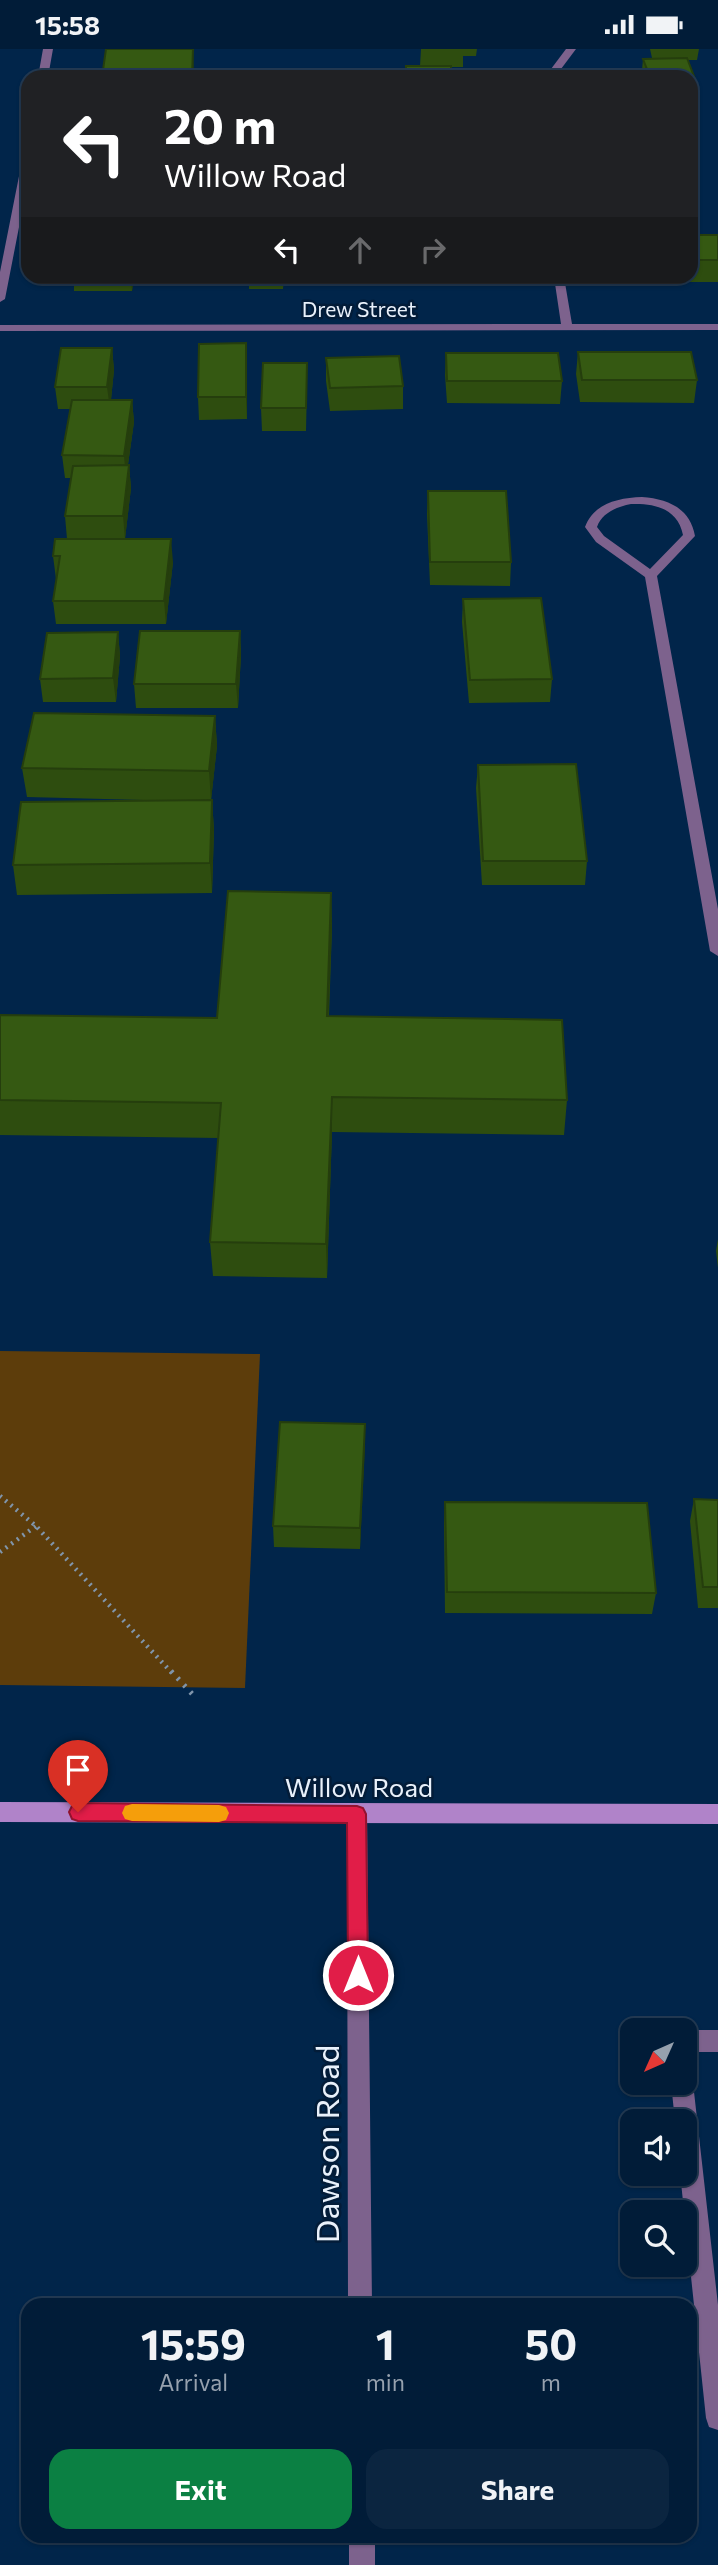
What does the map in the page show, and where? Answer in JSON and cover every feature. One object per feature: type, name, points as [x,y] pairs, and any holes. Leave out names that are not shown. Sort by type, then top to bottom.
[{"type":"main road","name":"Willow Road","points":[[0,1812],[718,1814]]},
{"type":"street","points":[[44,70],[48,49]]},
{"type":"street","points":[[555,70],[571,49]]},
{"type":"street","points":[[0,299],[21,192]]},
{"type":"street","points":[[560,284],[567,328]]},
{"type":"street","name":"Drew Street","points":[[0,328],[718,327]]},
{"type":"street","points":[[651,575],[689,536],[688,525],[679,512],[662,503],[622,502],[595,516],[591,527],[600,539],[651,575],[718,951]]},
{"type":"street","name":"Dawson Road","points":[[357,1814],[360,2298]]},
{"type":"street","points":[[697,2041],[718,2041]]},
{"type":"street","points":[[683,2095],[718,2418]]},
{"type":"street","points":[[362,2543],[362,2565]]},
{"type":"path","points":[[0,1496],[36,1526],[195,1697]]},
{"type":"path","points":[[0,1552],[36,1526]]},
{"type":"shaded area","points":[[0,1351],[260,1354],[245,1688],[0,1685]]},
{"type":"building","points":[[106,49],[193,49],[192,70],[103,70]]},
{"type":"building","points":[[687,58],[692,70],[647,70],[643,59]]},
{"type":"building","points":[[406,66],[451,66],[451,70],[406,70]]},
{"type":"building","points":[[698,235],[718,235],[718,260],[698,260]]},
{"type":"building","points":[[246,343],[246,397],[198,397],[199,344]]},
{"type":"building","points":[[61,348],[112,348],[107,387],[55,387]]},
{"type":"building","points":[[578,352],[691,352],[697,380],[582,380]]},
{"type":"building","points":[[446,353],[558,353],[562,381],[447,381]]},
{"type":"building","points":[[399,356],[403,386],[330,388],[326,358]]},
{"type":"building","points":[[263,363],[307,363],[306,408],[261,408]]},
{"type":"building","points":[[72,400],[132,400],[124,456],[62,455]]},
{"type":"building","points":[[129,465],[123,516],[65,516],[73,466]]},
{"type":"building","points":[[428,491],[506,491],[511,562],[430,562]]},
{"type":"building","points":[[55,539],[171,539],[164,601],[53,601],[60,556],[53,556]]},
{"type":"building","points":[[541,598],[552,679],[470,680],[463,599]]},
{"type":"building","points":[[140,631],[240,631],[236,684],[134,684]]},
{"type":"building","points":[[118,632],[113,678],[40,679],[47,633]]},
{"type":"building","points":[[34,713],[215,716],[209,771],[22,768]]},
{"type":"building","points":[[576,764],[587,861],[483,861],[478,765]]},
{"type":"building","points":[[212,800],[210,863],[13,865],[21,802]]},
{"type":"building","points":[[228,891],[331,893],[327,1016],[562,1020],[567,1100],[332,1097],[326,1244],[210,1242],[221,1103],[0,1100],[0,1015],[217,1018]]},
{"type":"building","points":[[280,1422],[365,1424],[360,1528],[273,1526]]},
{"type":"building","points":[[694,1499],[718,1500],[718,1587],[703,1587]]},
{"type":"building","points":[[445,1502],[647,1503],[656,1593],[447,1592]]},
{"type":"slow traffic","points":[[132,1813],[219,1813]]},
{"type":"route","points":[[78,1812],[357,1814],[358,1975]]}]
